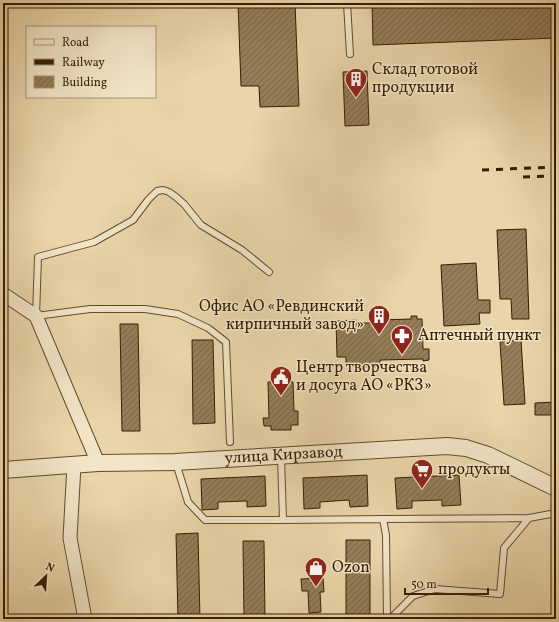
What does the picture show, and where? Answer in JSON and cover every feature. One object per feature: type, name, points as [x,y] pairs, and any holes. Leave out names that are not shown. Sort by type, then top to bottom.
[{"type":"street","points":[[7,299],[36,316],[98,463]]},
{"type":"street","name":"улица Кирзавод","points":[[3,470],[98,463],[175,462],[437,446],[471,449],[488,455],[556,488]]},
{"type":"street","points":[[74,465],[70,538],[85,619]]},
{"type":"lane","points":[[347,3],[350,54]]},
{"type":"lane","points":[[230,442],[226,342],[208,328],[178,314],[145,309],[90,308],[36,316],[38,257],[94,242],[133,220],[157,191],[163,190],[169,192],[184,204],[202,225],[242,250],[269,272]]},
{"type":"lane","points":[[281,456],[283,520]]},
{"type":"lane","points":[[175,462],[188,502],[205,520],[529,518],[556,513]]},
{"type":"lane","points":[[390,619],[413,596],[435,589],[500,594],[504,548],[529,518]]},
{"type":"lane","points":[[383,519],[386,535],[387,619]]},
{"type":"building","points":[[238,3],[295,3],[299,106],[260,107],[259,86],[241,86]]},
{"type":"building","points":[[372,3],[556,3],[556,38],[373,45]]},
{"type":"building","name":"Склад готовой продукции","points":[[367,71],[369,125],[345,126],[343,72]]},
{"type":"building","points":[[526,229],[529,319],[512,319],[511,299],[500,299],[497,230]]},
{"type":"building","points":[[476,263],[478,300],[490,300],[490,313],[479,313],[480,324],[444,326],[441,265]]},
{"type":"building","name":"Офис АО «Ревдинский кирпичный завод»","points":[[411,316],[417,316],[417,319],[422,319],[423,349],[429,349],[429,360],[380,360],[380,367],[357,367],[357,363],[346,364],[346,357],[337,357],[336,321],[356,320],[356,323],[380,323],[379,320],[411,319]]},
{"type":"building","points":[[120,324],[138,324],[140,431],[122,431]]},
{"type":"building","points":[[192,340],[213,340],[215,423],[193,424]]},
{"type":"building","points":[[521,340],[525,404],[504,405],[500,342]]},
{"type":"building","name":"Центр творчества и досуга АО «РКЗ»","points":[[268,382],[293,382],[294,411],[298,411],[298,425],[291,425],[291,430],[271,430],[271,426],[264,426],[263,418],[269,418]]},
{"type":"building","points":[[556,402],[556,415],[535,415],[535,403]]},
{"type":"building","points":[[367,475],[368,506],[350,507],[349,500],[320,502],[320,508],[304,509],[303,478]]},
{"type":"building","points":[[459,475],[461,505],[442,506],[442,500],[412,501],[412,508],[397,509],[395,478]]},
{"type":"building","points":[[265,476],[266,506],[247,507],[247,501],[218,502],[218,509],[202,510],[201,479]]},
{"type":"building","points":[[198,533],[200,619],[178,619],[176,534]]},
{"type":"building","points":[[346,540],[370,540],[370,619],[346,619]]},
{"type":"building","points":[[243,541],[264,541],[265,619],[244,619]]},
{"type":"building","points":[[323,578],[324,592],[320,592],[321,612],[309,613],[308,591],[302,591],[301,579]]},
{"type":"railway","points":[[482,170],[556,167]]},
{"type":"railway","points":[[523,177],[556,176]]},
{"type":"place","name":"Склад готовой продукции","points":[[356,98]]},
{"type":"place","name":"Офис АО «Ревдинский кирпичный завод»","points":[[379,336]]},
{"type":"place","name":"Аптечный пункт","points":[[402,356]]},
{"type":"place","name":"Центр творчества и досуга АО «РКЗ»","points":[[281,396]]},
{"type":"place","name":"продукты","points":[[422,490]]},
{"type":"place","name":"Ozon","points":[[316,588]]}]
